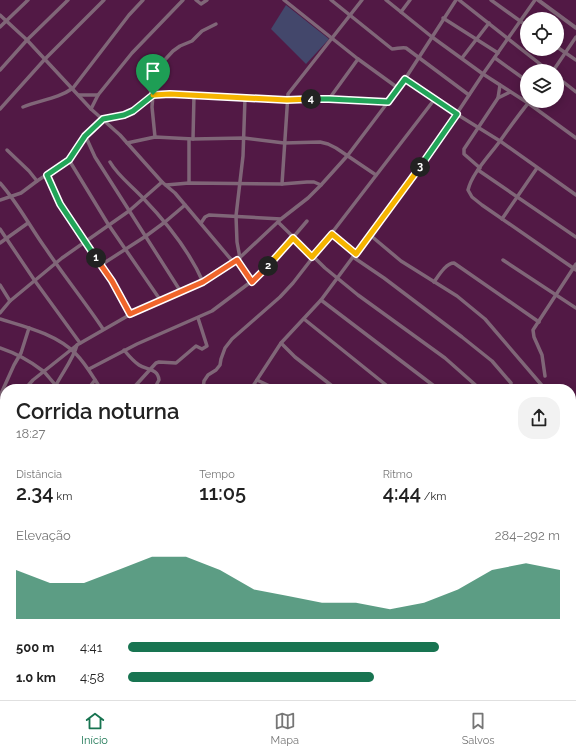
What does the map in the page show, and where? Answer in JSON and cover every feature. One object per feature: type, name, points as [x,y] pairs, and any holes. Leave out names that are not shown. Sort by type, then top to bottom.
[{"type":"street","points":[[0,27],[28,0]]},
{"type":"street","points":[[0,70],[27,40],[68,0]]},
{"type":"street","points":[[0,109],[45,59],[104,0]]},
{"type":"street","points":[[23,107],[56,97],[66,93],[72,88],[129,15],[143,0]]},
{"type":"street","points":[[91,109],[98,94],[132,53],[182,0]]},
{"type":"street","points":[[196,0],[201,4],[207,0]]},
{"type":"street","points":[[284,0],[358,59],[398,88]]},
{"type":"street","points":[[331,0],[392,49],[401,47],[406,48],[469,95]]},
{"type":"street","points":[[282,184],[287,100],[290,90],[362,0]]},
{"type":"street","points":[[386,0],[483,74],[520,97]]},
{"type":"street","points":[[401,12],[410,0]]},
{"type":"street","points":[[31,384],[71,349],[79,344],[130,314],[203,282],[237,260],[281,219],[308,198],[348,155],[405,79],[443,18],[458,0],[540,64]]},
{"type":"street","points":[[254,384],[282,343],[321,300],[370,236],[457,114],[520,22],[491,0]]},
{"type":"street","points":[[528,12],[537,0],[576,28]]},
{"type":"street","points":[[0,15],[27,40],[91,109],[103,119],[162,182],[175,193],[201,223],[237,260],[252,282]]},
{"type":"street","points":[[443,18],[498,53]]},
{"type":"street","points":[[462,58],[489,23]]},
{"type":"street","points":[[155,137],[152,107],[153,95],[147,83],[149,77],[180,46],[192,41],[202,31],[216,24]]},
{"type":"street","points":[[558,64],[576,37]]},
{"type":"street","points":[[565,53],[576,60]]},
{"type":"street","points":[[495,58],[520,76]]},
{"type":"street","points":[[329,99],[358,59]]},
{"type":"street","points":[[405,79],[434,100],[500,141],[576,195]]},
{"type":"street","points":[[564,83],[576,92]]},
{"type":"street","points":[[500,85],[498,98],[464,149],[464,154],[479,169],[576,237]]},
{"type":"street","points":[[498,98],[510,92]]},
{"type":"street","points":[[79,95],[98,94]]},
{"type":"street","points":[[0,200],[21,193],[69,160],[85,136],[103,119],[124,115],[133,111],[153,95],[164,94],[287,100],[329,99],[388,102]]},
{"type":"street","points":[[189,183],[194,95]]},
{"type":"street","points":[[237,260],[236,216],[244,138],[244,98]]},
{"type":"street","points":[[203,384],[208,375],[220,365],[225,348],[232,339],[280,297],[293,283],[434,100]]},
{"type":"street","points":[[524,108],[469,183],[468,190],[472,197],[575,267],[533,330],[542,355],[545,376]]},
{"type":"street","points":[[537,108],[576,138]]},
{"type":"street","points":[[85,136],[95,157],[181,292]]},
{"type":"street","points":[[127,143],[155,137],[191,139],[244,138],[284,143],[320,142],[328,144],[348,155],[376,175]]},
{"type":"street","points":[[7,150],[30,171],[37,181]]},
{"type":"street","points":[[69,160],[108,224],[161,301]]},
{"type":"street","points":[[110,162],[114,170],[144,198],[165,222],[191,259],[203,282]]},
{"type":"street","points":[[502,218],[537,168]]},
{"type":"street","points":[[47,175],[60,204],[101,265],[130,314]]},
{"type":"street","points":[[0,313],[10,301],[108,224],[129,211],[162,182]]},
{"type":"street","points":[[166,185],[189,183],[282,184],[307,182],[321,185]]},
{"type":"street","points":[[0,183],[12,197],[56,264],[104,329]]},
{"type":"street","points":[[175,193],[180,184]]},
{"type":"street","points":[[101,265],[146,236],[185,205]]},
{"type":"street","points":[[201,223],[205,217],[209,215],[281,219]]},
{"type":"street","points":[[89,369],[124,350],[212,312],[252,282],[267,268],[308,221]]},
{"type":"street","points":[[278,222],[312,257],[408,332],[445,358],[474,384]]},
{"type":"street","points":[[0,243],[28,223]]},
{"type":"street","points":[[0,229],[79,344]]},
{"type":"street","points":[[332,234],[355,256],[492,361],[511,383]]},
{"type":"street","points":[[370,236],[401,261],[457,296],[485,319],[541,384]]},
{"type":"street","points":[[503,260],[576,308]]},
{"type":"street","points":[[434,282],[450,263],[454,263],[539,322]]},
{"type":"street","points":[[0,285],[10,301]]},
{"type":"street","points":[[321,300],[431,384]]},
{"type":"street","points":[[137,384],[156,363],[176,363],[196,346],[202,349],[207,346],[198,318]]},
{"type":"street","points":[[0,319],[29,328],[59,340],[75,353],[89,369],[98,384]]},
{"type":"street","points":[[304,319],[385,384]]},
{"type":"street","points":[[5,384],[14,364],[25,345],[29,328]]},
{"type":"street","points":[[282,343],[295,357],[330,384]]},
{"type":"street","points":[[57,384],[79,344]]},
{"type":"street","points":[[0,348],[19,356],[44,372],[53,384]]},
{"type":"street","points":[[124,350],[137,364],[153,370],[159,377],[156,384]]},
{"type":"street","points":[[92,384],[95,380]]},
{"type":"street","points":[[257,380],[265,384]]},
{"type":"shaded area","points":[[286,5],[329,39],[306,64],[271,29]]},
{"type":"route","points":[[405,79],[434,100],[457,114],[356,254],[332,234],[312,257],[293,238],[267,268],[252,282],[237,260],[203,282],[130,314],[101,265],[60,204],[47,175],[69,160],[85,136],[96,124],[103,119],[118,117],[133,111],[153,95],[170,94],[287,100],[329,99],[388,102],[405,79]]}]
